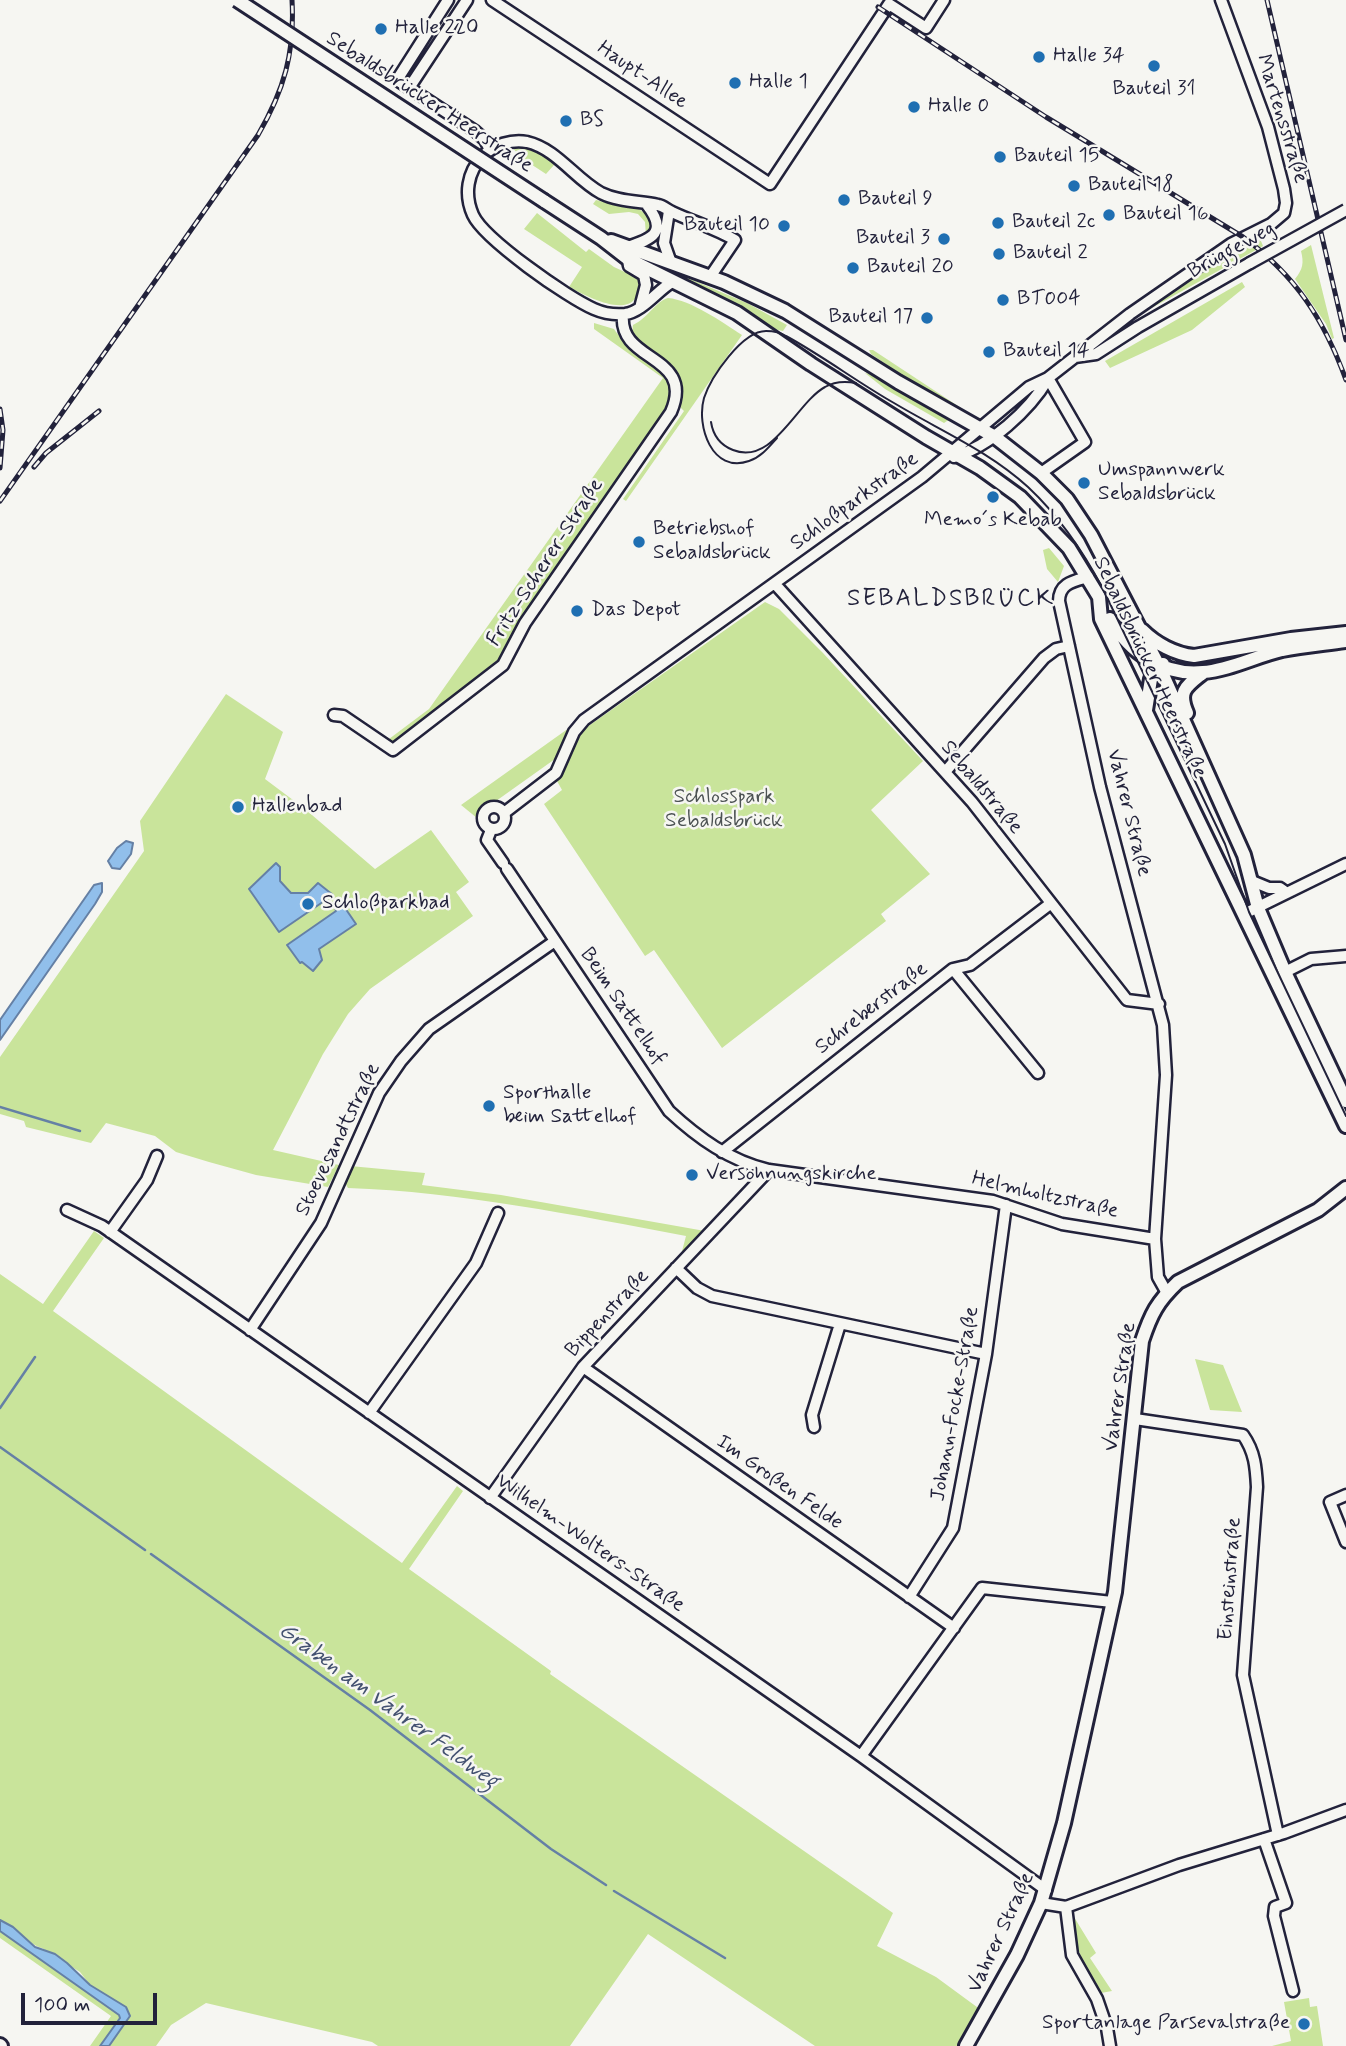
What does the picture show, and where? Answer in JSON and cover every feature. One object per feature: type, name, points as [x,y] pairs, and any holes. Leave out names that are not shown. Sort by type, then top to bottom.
[{"type":"main road","name":"Sebaldsbrücker Heerstraße","points":[[237,0],[601,238],[672,282],[737,313],[951,456],[1020,496],[1069,548],[1099,597],[1101,619],[1346,1126]]},
{"type":"main road","name":"Sebaldsbrücker Heerstraße","points":[[627,253],[671,263],[756,296],[785,311],[898,382],[995,437],[1041,473],[1067,499],[1091,536],[1159,666],[1244,855],[1258,908],[1285,972],[1346,1101]]},
{"type":"main road","points":[[1099,597],[1125,642],[1159,666],[1180,671],[1204,672],[1281,650],[1346,641]]},
{"type":"main road","points":[[1138,625],[1159,643],[1182,655]]},
{"type":"main road","points":[[1146,710],[1151,680],[1159,666],[1182,655],[1214,654],[1291,639],[1346,633]]},
{"type":"main road","points":[[1203,762],[1203,747],[1182,699],[1188,686],[1204,672]]},
{"type":"main road","points":[[1318,1210],[1346,1188]]},
{"type":"main road","points":[[1167,1293],[1178,1282],[1318,1210],[1346,1200]]},
{"type":"main road","name":"Vahrer Straße","points":[[966,2046],[1011,1966],[1041,1903],[1064,1823],[1112,1602],[1142,1341],[1151,1315],[1167,1293]]},
{"type":"street","points":[[448,0],[397,80],[475,131],[485,140],[490,150]]},
{"type":"street","points":[[409,88],[467,0]]},
{"type":"street","name":"Haupt-Allee","points":[[492,0],[770,184],[886,2]]},
{"type":"street","points":[[886,2],[926,28],[944,0]]},
{"type":"street","name":"Martensstraße","points":[[1111,328],[1231,244],[1271,224],[1284,213],[1284,188],[1268,127],[1221,0]]},
{"type":"street","points":[[672,282],[633,313],[607,314],[592,309],[526,264],[487,233],[474,216],[467,194],[475,166],[490,150],[506,143],[527,142],[560,160],[602,193],[647,205],[657,204],[735,240],[710,278]]},
{"type":"street","points":[[639,308],[646,285],[644,275],[629,266],[627,253],[656,233],[657,224],[647,205]]},
{"type":"street","name":"Brüggeweg","points":[[1075,357],[1096,354],[1138,327],[1346,210]]},
{"type":"street","points":[[669,211],[664,243],[671,263]]},
{"type":"street","name":"Fritz-Scherer-Straße","points":[[334,715],[343,716],[393,750],[503,666],[526,623],[677,398],[675,382],[669,369],[632,344],[622,325],[623,314]]},
{"type":"street","name":"Brüggeweg","points":[[951,456],[979,427],[1029,387],[1048,379],[1111,328],[1138,327]]},
{"type":"street","points":[[1041,473],[1085,442],[1048,379]]},
{"type":"street","name":"Brüggeweg","points":[[951,456],[995,437],[1041,391],[1048,379]]},
{"type":"street","name":"Schloßparkstraße","points":[[504,813],[556,773],[574,732],[584,720],[951,456]]},
{"type":"street","name":"Vahrer Straße","points":[[1088,577],[1066,584],[1059,594],[1059,601],[1100,787],[1159,1003],[1166,1076],[1155,1239],[1158,1277],[1167,1293]]},
{"type":"street","name":"Sebaldstraße","points":[[775,584],[972,802],[1127,1000],[1159,1003]]},
{"type":"street","points":[[945,772],[1044,658],[1056,649],[1069,646]]},
{"type":"street","points":[[496,807],[504,813],[503,826],[491,830],[483,822],[482,816],[486,810],[496,807]]},
{"type":"street","name":"Beim Sattelhof","points":[[491,830],[487,840],[669,1111],[690,1130],[722,1152]]},
{"type":"street","points":[[1244,914],[1346,864]]},
{"type":"street","points":[[1252,881],[1269,888],[1280,888],[1287,893]]},
{"type":"street","name":"Schreberstraße","points":[[722,1152],[953,969],[970,965],[1050,904]]},
{"type":"street","name":"Stoevesandtstraße","points":[[250,1330],[321,1223],[379,1093],[401,1061],[429,1029],[555,941]]},
{"type":"street","points":[[1285,972],[1311,959],[1346,957]]},
{"type":"street","points":[[953,969],[1038,1073]]},
{"type":"street","name":"Helmholtzstraße","points":[[722,1152],[747,1165],[769,1170],[993,1201],[1062,1224],[1155,1239]]},
{"type":"street","points":[[110,1232],[147,1180],[157,1156]]},
{"type":"street","name":"Bippenstraße","points":[[490,1497],[583,1367],[769,1170]]},
{"type":"street","name":"Johann-Focke-Straße","points":[[909,1597],[953,1528],[986,1354],[1006,1205]]},
{"type":"street","name":"Wilhelm-Wolters-Straße","points":[[67,1210],[110,1232],[861,1756],[1046,1890]]},
{"type":"street","points":[[369,1413],[476,1264],[498,1213]]},
{"type":"street","points":[[676,1268],[697,1288],[712,1296],[986,1354]]},
{"type":"street","points":[[814,1427],[812,1415],[841,1324]]},
{"type":"street","name":"Im Großen Felde","points":[[583,1367],[954,1628]]},
{"type":"street","name":"Einsteinstraße","points":[[1135,1419],[1243,1435],[1251,1446],[1256,1465],[1257,1487],[1243,1675],[1278,1835]]},
{"type":"street","points":[[1346,1495],[1330,1502],[1346,1542]]},
{"type":"street","points":[[861,1756],[982,1588],[1112,1602]]},
{"type":"street","points":[[1041,1903],[1066,1907],[1178,1865],[1278,1835],[1346,1810]]},
{"type":"street","points":[[1264,1839],[1286,1903],[1275,1907],[1274,1916],[1293,1991]]},
{"type":"street","points":[[1066,1907],[1072,1955],[1097,1999],[1111,2046]]},
{"type":"green space","points":[[513,148],[535,151],[554,165],[546,174],[520,157]]},
{"type":"green space","points":[[596,200],[639,209],[652,219],[652,231],[646,236],[645,222],[638,214],[609,214],[593,204]]},
{"type":"green space","points":[[537,213],[586,252],[589,249],[614,267],[640,279],[638,293],[633,301],[614,305],[569,287],[582,267],[524,229]]},
{"type":"green space","points":[[1259,236],[1263,246],[1139,315],[1158,300]]},
{"type":"green space","points":[[1311,245],[1334,338],[1332,339],[1326,324],[1295,279],[1302,266],[1301,251]]},
{"type":"green space","points":[[645,260],[747,303],[787,325],[783,331],[768,328]]},
{"type":"green space","points":[[1242,282],[1245,287],[1192,330],[1110,368],[1105,361]]},
{"type":"green space","points":[[668,298],[696,307],[742,335],[626,501],[623,499],[684,411],[678,405],[680,388],[676,375],[668,365],[639,344],[634,336],[633,325]]},
{"type":"green space","points":[[594,323],[614,329],[632,348],[662,372],[670,393],[668,407],[500,658],[393,743],[389,739],[429,709],[663,378],[594,329]]},
{"type":"green space","points":[[869,350],[873,350],[961,408],[929,393]]},
{"type":"green space","points":[[865,373],[877,376],[953,417],[944,423],[885,389]]},
{"type":"green space","points":[[1049,548],[1064,566],[1058,582],[1047,569],[1043,550]]},
{"type":"green space","name":"Schlosspark Sebaldsbrück","points":[[765,602],[779,609],[823,653],[923,761],[871,810],[930,874],[881,914],[886,921],[722,1048],[654,950],[645,956],[544,804],[562,790],[557,781],[573,746],[587,727]]},
{"type":"green space","points":[[226,694],[283,732],[265,779],[305,809],[375,869],[431,830],[469,882],[456,892],[473,916],[370,989],[348,1014],[323,1054],[273,1150],[339,1165],[328,1187],[256,1175],[209,1162],[176,1152],[155,1136],[106,1123],[91,1143],[26,1127],[24,1121],[0,1114],[0,1057],[144,851],[140,821]]},
{"type":"green space","points":[[576,723],[555,759],[489,806],[477,818],[461,805]]},
{"type":"green space","points":[[350,1166],[425,1173],[422,1185],[501,1195],[705,1231],[681,1255],[686,1236],[475,1199],[348,1188],[344,1181]]},
{"type":"green space","points":[[94,1231],[104,1238],[53,1311],[402,1563],[457,1486],[463,1491],[409,1569],[551,1671],[550,1674],[893,1913],[877,1946],[936,1977],[981,2010],[959,2046],[815,2046],[648,1934],[570,2046],[378,2046],[372,2042],[206,2003],[171,2025],[156,2046],[109,2046],[127,2021],[126,2007],[90,1985],[80,1972],[33,1944],[0,1920],[0,1274],[43,1304]]},
{"type":"green space","points":[[1195,1359],[1223,1365],[1242,1412],[1210,1410]]},
{"type":"green space","points":[[1074,1917],[1096,1953],[1090,1958],[1112,1991],[1101,1993],[1085,1965],[1078,1949]]},
{"type":"green space","points":[[0,1931],[119,2015],[120,2018],[100,2046],[90,2046],[111,2016],[0,1938]]},
{"type":"green space","name":"Sportanlage Parsevalstraße","points":[[1309,1998],[1310,2007],[1317,2006],[1323,2046],[1272,2046],[1291,2041],[1284,2002]]},
{"type":"water","points":[[126,841],[133,843],[131,854],[120,869],[112,868],[108,861]]},
{"type":"water","points":[[276,863],[280,867],[280,881],[291,893],[308,893],[318,883],[333,895],[279,932],[249,889]]},
{"type":"water","points":[[102,883],[102,892],[95,904],[0,1040],[0,1020],[94,885]]},
{"type":"water","points":[[343,905],[356,924],[319,949],[322,960],[313,971],[300,963],[287,945],[336,911],[335,908]]},
{"type":"water","points":[[0,1920],[13,1927],[35,1947],[55,1954],[90,1985],[126,2007],[130,2016],[109,2046],[100,2046],[120,2018],[119,2015],[0,1931]]},
{"type":"waterway","points":[[0,1107],[80,1131]]},
{"type":"waterway","points":[[0,1408],[35,1357]]},
{"type":"waterway","name":"Graben am Vahrer Feldweg","points":[[0,1447],[145,1550]]},
{"type":"waterway","name":"Graben am Vahrer Feldweg","points":[[151,1554],[370,1710],[551,1849],[606,1885]]},
{"type":"waterway","name":"Graben am Vahrer Feldweg","points":[[614,1891],[725,1958]]},
{"type":"tram line","points":[[777,438],[749,461],[725,461],[710,445],[702,421],[704,398],[720,368],[747,339],[766,331],[784,335],[880,395],[997,462],[1028,487],[1061,522],[1103,589],[1225,844],[1249,912],[1346,1116]]},
{"type":"tram line","points":[[711,422],[713,431],[724,445],[747,453],[772,441],[814,395],[825,387],[840,382],[856,383]]},
{"type":"railway","points":[[0,501],[258,135],[275,102],[286,70],[292,37],[292,0]]},
{"type":"railway","points":[[1267,0],[1346,340]]},
{"type":"railway","points":[[878,7],[1046,117],[1243,237],[1278,267],[1306,300],[1328,337],[1346,380]]},
{"type":"railway","points":[[0,409],[3,430],[0,468]]},
{"type":"railway","points":[[34,467],[46,453],[99,411]]},
{"type":"place","name":"Halle 220","points":[[381,29]]},
{"type":"place","name":"Halle 34","points":[[1039,57]]},
{"type":"place","name":"Bauteil 31","points":[[1154,66]]},
{"type":"place","name":"Halle 1","points":[[735,83]]},
{"type":"place","name":"Halle 0","points":[[914,107]]},
{"type":"place","name":"BS","points":[[566,121]]},
{"type":"place","name":"Bauteil 15","points":[[1000,157]]},
{"type":"place","name":"Bauteil 18","points":[[1074,186]]},
{"type":"place","name":"Bauteil 9","points":[[844,200]]},
{"type":"place","name":"Bauteil 16","points":[[1109,215]]},
{"type":"place","name":"Bauteil 2c","points":[[998,223]]},
{"type":"place","name":"Bauteil 10","points":[[784,226]]},
{"type":"place","name":"Bauteil 3","points":[[944,239]]},
{"type":"place","name":"Bauteil 2","points":[[999,254]]},
{"type":"place","name":"Bauteil 20","points":[[853,268]]},
{"type":"place","name":"BT004","points":[[1003,300]]},
{"type":"place","name":"Bauteil 17","points":[[927,318]]},
{"type":"place","name":"Bauteil 14","points":[[989,352]]},
{"type":"place","name":"Umspannwerk Sebaldsbrück","points":[[1084,483]]},
{"type":"place","name":"Memo´s Kebab","points":[[993,497]]},
{"type":"place","name":"Betriebshof Sebaldsbrück","points":[[639,542]]},
{"type":"place","name":"Das Depot","points":[[577,611]]},
{"type":"place","name":"Hallenbad","points":[[238,807]]},
{"type":"place","name":"Schloßparkbad","points":[[308,904]]},
{"type":"place","name":"Sporthalle beim Sattelhof","points":[[489,1106]]},
{"type":"place","name":"Versöhnungskirche","points":[[692,1175]]},
{"type":"place","name":"Sportanlage Parsevalstraße","points":[[1304,2024]]},
{"type":"district","name":"SEBALDSBRÜCK","points":[[951,600]]}]
